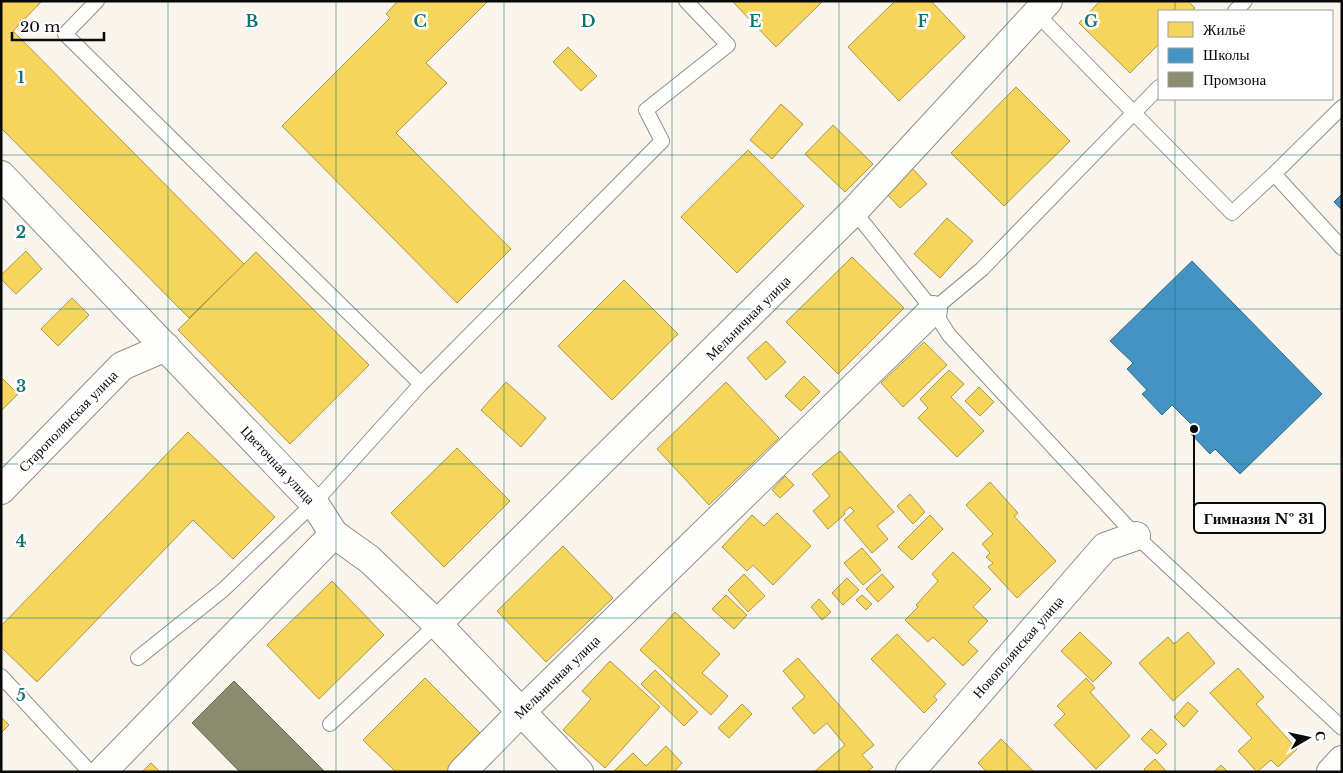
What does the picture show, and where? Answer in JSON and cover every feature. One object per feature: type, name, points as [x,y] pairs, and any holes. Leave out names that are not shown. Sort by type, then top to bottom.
[{"type":"street","name":"Мельничная улица","points":[[437,624],[854,211],[1043,8]]},
{"type":"street","name":"Цветочная улица","points":[[1,175],[314,503],[334,534],[369,559],[437,624],[579,772]]},
{"type":"street","name":"Мельничная улица","points":[[462,772],[520,712],[933,310]]},
{"type":"street","name":"Старополянская улица","points":[[1,490],[122,366],[166,347]]},
{"type":"street","points":[[102,772],[334,534]]},
{"type":"street","name":"Новополянская улица","points":[[910,772],[1105,547],[1136,536]]},
{"type":"street","points":[[1330,772],[1342,760]]},
{"type":"lane","points":[[97,1],[65,34],[421,384]]},
{"type":"lane","points":[[138,658],[223,590],[314,503],[421,384],[662,141],[646,110],[728,44],[686,1]]},
{"type":"lane","points":[[1236,10],[1245,1]]},
{"type":"lane","points":[[1043,8],[1133,114],[1232,213],[1342,107]]},
{"type":"lane","points":[[933,310],[982,269],[1158,89]]},
{"type":"lane","points":[[1274,174],[1342,248]]},
{"type":"lane","points":[[854,211],[933,310],[949,335],[1136,536],[1342,728]]},
{"type":"lane","points":[[330,724],[437,624]]},
{"type":"lane","points":[[1,676],[90,772]]},
{"type":"building: Жильё","points":[[1,1],[42,1],[13,31],[244,264],[189,318],[1,128]]},
{"type":"building: Жильё","points":[[398,1],[488,1],[426,63],[447,83],[396,133],[511,249],[457,303],[282,126],[390,18],[386,14]]},
{"type":"building: Жильё","points":[[732,1],[823,1],[776,47]]},
{"type":"building: Жильё","points":[[895,1],[931,1],[965,37],[899,101],[848,47]]},
{"type":"building: Жильё","points":[[1100,1],[1188,1],[1195,8],[1192,10],[1158,10],[1158,45],[1130,73],[1079,23]]},
{"type":"building: Жильё","points":[[568,47],[597,76],[581,91],[553,62]]},
{"type":"building: Жильё","points":[[1016,87],[1070,141],[1004,206],[951,153]]},
{"type":"building: Жильё","points":[[781,104],[803,124],[772,159],[750,140]]},
{"type":"building: Жильё","points":[[833,125],[873,164],[845,192],[805,154]]},
{"type":"building: Жильё","points":[[748,150],[804,206],[737,273],[681,217]]},
{"type":"building: Жильё","points":[[912,168],[927,184],[900,208],[885,192]]},
{"type":"building: Жильё","points":[[947,218],[973,241],[940,278],[914,254]]},
{"type":"building: Жильё","points":[[26,251],[42,269],[16,294],[1,279],[1,275]]},
{"type":"building: Жильё","points":[[256,252],[369,365],[290,444],[178,330]]},
{"type":"building: Жильё","points":[[852,257],[904,308],[838,374],[786,322]]},
{"type":"building: Жильё","points":[[624,280],[678,334],[612,400],[558,346]]},
{"type":"building: Жильё","points":[[72,298],[89,315],[58,346],[41,329]]},
{"type":"building: Жильё","points":[[766,341],[786,362],[766,380],[747,358]]},
{"type":"building: Жильё","points":[[924,342],[947,365],[903,407],[881,383]]},
{"type":"building: Жильё","points":[[949,370],[964,384],[951,397],[984,431],[957,457],[918,418],[928,408],[920,399]]},
{"type":"building: Жильё","points":[[804,376],[820,392],[801,411],[785,396]]},
{"type":"building: Жильё","points":[[1,377],[18,394],[1,411]]},
{"type":"building: Жильё","points":[[506,382],[546,418],[521,447],[481,410]]},
{"type":"building: Жильё","points":[[726,382],[779,438],[709,505],[657,449]]},
{"type":"building: Жильё","points":[[979,387],[994,402],[980,416],[965,401]]},
{"type":"building: Жильё","points":[[188,432],[275,517],[233,559],[193,520],[37,682],[1,647],[1,626]]},
{"type":"building: Жильё","points":[[457,448],[510,501],[444,567],[391,513]]},
{"type":"building: Жильё","points":[[840,451],[894,512],[877,526],[888,539],[872,553],[844,520],[854,511],[850,507],[828,529],[813,511],[830,496],[812,474]]},
{"type":"building: Жильё","points":[[785,476],[794,485],[780,498],[772,490]]},
{"type":"building: Жильё","points":[[990,482],[1018,513],[1014,516],[1056,561],[1017,598],[988,567],[993,563],[986,557],[990,553],[982,544],[993,534],[966,505]]},
{"type":"building: Жильё","points":[[910,494],[925,512],[913,524],[897,506]]},
{"type":"building: Жильё","points":[[777,513],[811,546],[773,585],[753,565],[747,571],[722,547],[752,515],[764,526]]},
{"type":"building: Жильё","points":[[930,515],[943,529],[912,560],[898,547]]},
{"type":"building: Жильё","points":[[563,546],[613,598],[546,662],[497,611]]},
{"type":"building: Жильё","points":[[862,548],[881,570],[863,585],[844,563]]},
{"type":"building: Жильё","points":[[953,552],[991,589],[973,607],[988,621],[968,642],[978,651],[963,666],[933,637],[928,642],[905,620],[918,607],[916,605],[938,581],[932,574]]},
{"type":"building: Жильё","points":[[744,574],[765,596],[748,612],[728,590]]},
{"type":"building: Жильё","points":[[882,574],[894,587],[878,602],[866,589]]},
{"type":"building: Жильё","points":[[847,578],[859,590],[843,605],[832,593]]},
{"type":"building: Жильё","points":[[332,581],[384,635],[319,699],[267,645]]},
{"type":"building: Жильё","points":[[726,595],[747,615],[734,629],[712,609]]},
{"type":"building: Жильё","points":[[862,595],[872,604],[866,610],[856,600]]},
{"type":"building: Жильё","points":[[819,599],[831,612],[822,620],[811,607]]},
{"type":"building: Жильё","points":[[675,612],[720,654],[702,673],[728,696],[711,715],[640,650]]},
{"type":"building: Жильё","points":[[1080,632],[1112,663],[1093,682],[1061,651]]},
{"type":"building: Жильё","points":[[1188,632],[1215,663],[1173,701],[1139,663],[1168,637],[1174,644]]},
{"type":"building: Жильё","points":[[897,634],[946,684],[934,696],[937,700],[924,713],[871,659]]},
{"type":"building: Жильё","points":[[798,658],[874,745],[862,755],[873,767],[867,772],[814,772],[845,745],[827,723],[814,734],[792,708],[805,697],[783,671]]},
{"type":"building: Жильё","points":[[610,661],[660,707],[605,768],[563,730],[591,699],[582,691]]},
{"type":"building: Жильё","points":[[1238,668],[1264,697],[1256,704],[1297,749],[1278,767],[1271,760],[1257,772],[1238,751],[1252,738],[1210,693]]},
{"type":"building: Жильё","points":[[655,670],[698,712],[684,726],[641,684]]},
{"type":"building: Жильё","points":[[425,678],[482,735],[447,772],[396,772],[363,740]]},
{"type":"building: Жильё","points":[[1086,678],[1095,688],[1090,692],[1130,736],[1096,769],[1054,725],[1065,714],[1057,706]]},
{"type":"building: Жильё","points":[[1188,702],[1198,711],[1184,727],[1174,717]]},
{"type":"building: Жильё","points":[[742,704],[752,714],[729,738],[718,728]]},
{"type":"building: Жильё","points":[[1,717],[9,725],[1,733]]},
{"type":"building: Жильё","points":[[1151,729],[1167,744],[1157,754],[1141,739]]},
{"type":"building: Жильё","points":[[1001,739],[1034,772],[987,772],[978,763]]},
{"type":"building: Жильё","points":[[666,746],[682,763],[674,772],[614,771],[633,753],[646,766]]},
{"type":"building: Жильё","points":[[1155,759],[1167,772],[1146,772],[1144,769]]},
{"type":"building: Жильё","points":[[151,763],[160,772],[142,772]]},
{"type":"building: Жильё","points":[[1221,765],[1228,772],[1214,772]]},
{"type":"building: Школы","points":[[1342,194],[1342,210],[1334,202]]},
{"type":"building: Школы","points":[[1192,261],[1322,394],[1240,474],[1215,449],[1210,454],[1191,434],[1196,429],[1172,405],[1162,415],[1142,394],[1147,390],[1127,369],[1133,363],[1110,341]]},
{"type":"building: Промзона","points":[[234,681],[325,772],[240,772],[192,723]]},
{"type":"place","name":"Гимназия № 31","points":[[1194,429]]}]
